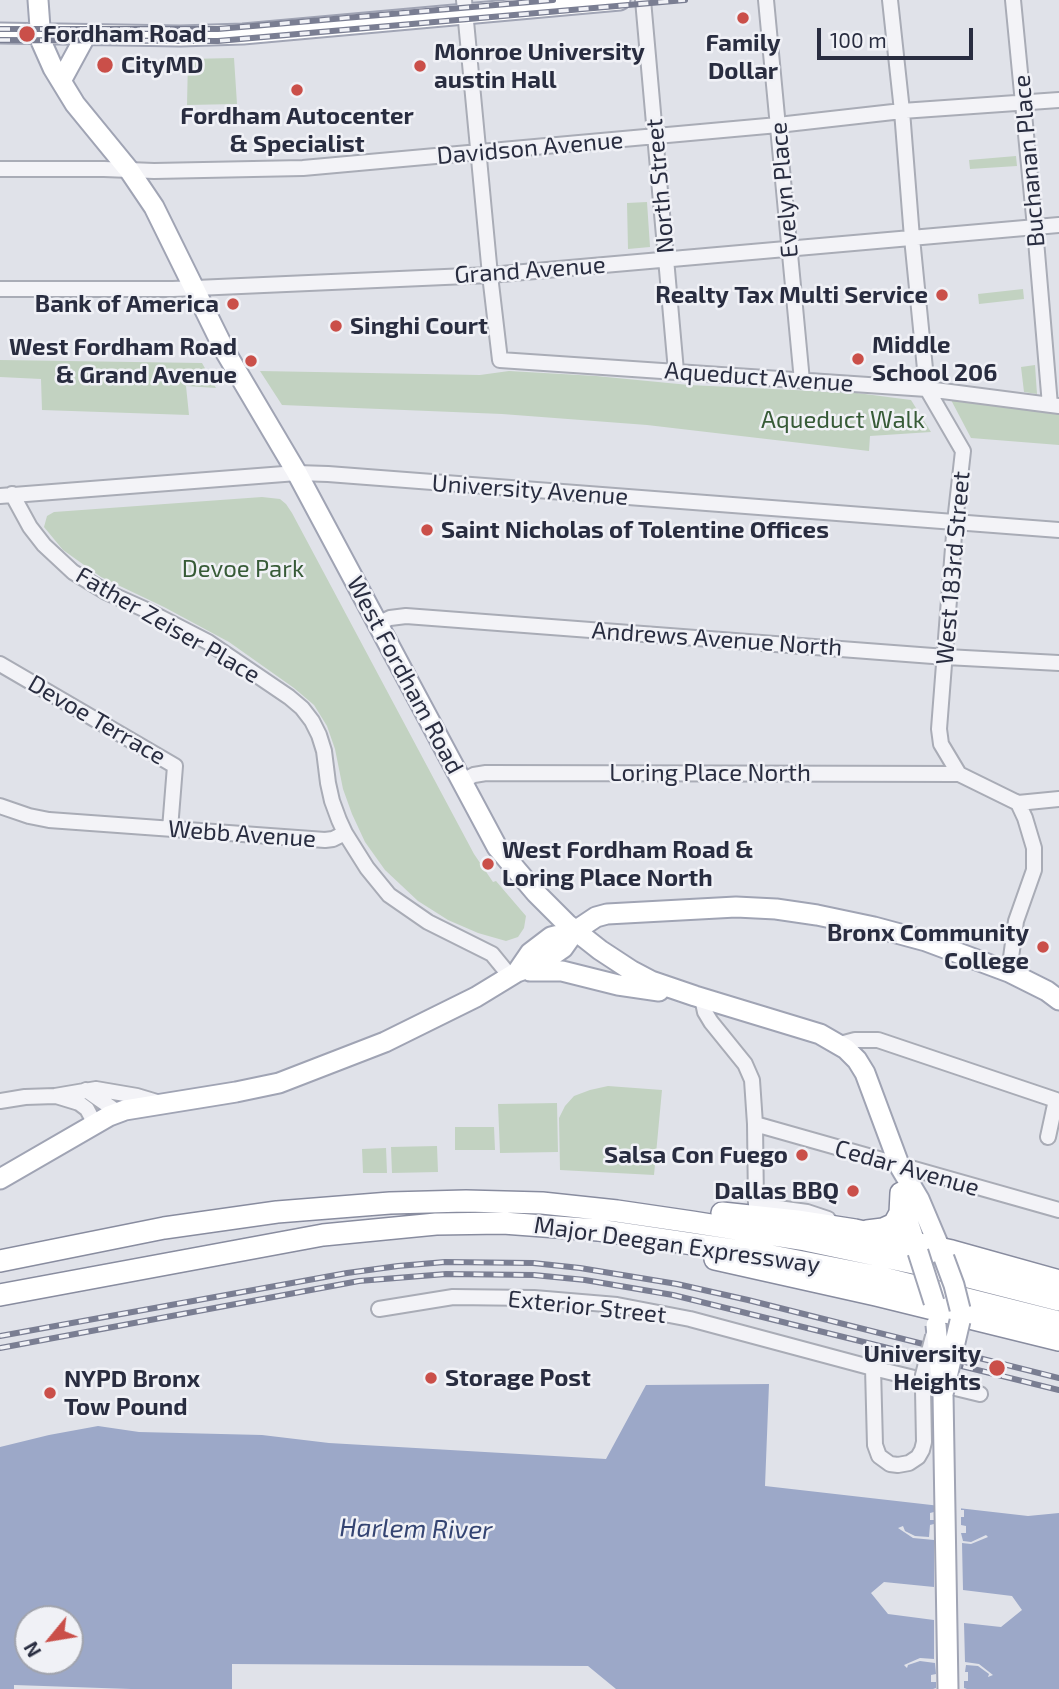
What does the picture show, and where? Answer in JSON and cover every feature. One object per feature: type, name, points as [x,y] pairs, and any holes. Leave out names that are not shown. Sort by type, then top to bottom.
[{"type":"highway","points":[[855,1230],[877,1230],[894,1224],[900,1213],[901,1193]]},
{"type":"highway","name":"Major Deegan Expressway","points":[[0,1261],[164,1228],[315,1208],[466,1201],[529,1203],[579,1207],[717,1226],[842,1247],[1059,1300]]},
{"type":"highway","points":[[579,1207],[700,1211],[797,1221],[855,1230],[917,1248],[1059,1281]]},
{"type":"highway","name":"Major Deegan Expressway","points":[[0,1295],[286,1242],[361,1231],[473,1223],[598,1230],[729,1249],[854,1271],[1059,1322]]},
{"type":"highway","points":[[598,1230],[935,1313],[960,1315],[1059,1340]]},
{"type":"main road","name":"West Fordham Road","points":[[38,0],[40,34],[46,54],[82,113],[129,170],[162,223],[226,353],[298,473],[492,839],[502,853],[575,931],[632,971],[651,981],[698,997],[820,1034],[840,1045],[857,1060],[865,1073],[900,1167],[919,1199],[956,1290],[960,1315],[943,1394]]},
{"type":"main road","points":[[0,33],[180,36],[243,34],[465,7],[620,0]]},
{"type":"main road","points":[[61,81],[86,35]]},
{"type":"main road","points":[[0,1179],[94,1124],[122,1111],[279,1083],[385,1042],[465,1003],[514,974],[530,953],[551,937],[575,931],[596,917],[607,914],[736,907],[817,915],[926,941],[1009,972],[1059,1000]]},
{"type":"main road","points":[[514,974],[557,970],[618,985],[698,997]]},
{"type":"main road","name":"West Fordham Road","points":[[900,1167],[901,1193],[935,1313],[943,1394],[948,1689]]},
{"type":"street","name":"North Street","points":[[643,0],[676,371]]},
{"type":"street","name":"Evelyn Place","points":[[766,0],[802,381]]},
{"type":"street","name":"West 183rd Street","points":[[890,0],[927,389],[963,452],[939,729],[941,744],[959,774]]},
{"type":"street","name":"Buchanan Place","points":[[1013,0],[1054,406]]},
{"type":"street","points":[[465,7],[490,275]]},
{"type":"street","name":"Davidson Avenue","points":[[0,169],[154,171],[303,168],[778,125],[902,111],[1059,100]]},
{"type":"street","name":"Grand Avenue","points":[[0,289],[194,288],[490,275],[1059,225]]},
{"type":"street","name":"Aqueduct Avenue","points":[[490,275],[500,360],[927,389],[1054,406]]},
{"type":"street","name":"University Avenue","points":[[6,495],[298,473],[1059,530]]},
{"type":"street","name":"Father Zeiser Place","points":[[6,495],[51,552],[73,572],[106,593],[208,642],[302,708],[320,735],[331,801],[345,833]]},
{"type":"street","name":"Andrews Avenue North","points":[[377,624],[390,618],[406,616],[946,657],[1059,663]]},
{"type":"street","name":"Devoe Terrace","points":[[0,664],[175,766],[170,829]]},
{"type":"street","name":"Loring Place North","points":[[462,781],[486,772],[959,774]]},
{"type":"street","points":[[959,774],[1018,803],[1059,799]]},
{"type":"street","points":[[1009,972],[1016,921],[1034,870],[1034,848],[1018,803]]},
{"type":"street","name":"Webb Avenue","points":[[0,806],[49,820],[325,841],[345,833],[367,868],[389,895],[428,922],[492,954],[514,974]]},
{"type":"street","points":[[698,997],[710,1022],[749,1071],[753,1087],[755,1124]]},
{"type":"street","points":[[840,1045],[855,1040],[878,1040],[1056,1100],[1048,1137]]},
{"type":"street","points":[[0,1101],[96,1089],[137,1096],[163,1104]]},
{"type":"street","points":[[86,1090],[122,1111]]},
{"type":"street","points":[[55,1096],[79,1103],[87,1110],[94,1124]]},
{"type":"street","name":"Cedar Avenue","points":[[755,1124],[1059,1210]]},
{"type":"street","name":"Major Deegan Expressway","points":[[755,1124],[756,1205],[812,1213],[855,1230]]},
{"type":"street","name":"Exterior Street","points":[[379,1310],[453,1297],[534,1298],[617,1305],[690,1319],[979,1394]]},
{"type":"street","points":[[873,1368],[874,1442],[885,1461],[893,1465],[903,1465],[919,1455],[924,1443],[923,1375],[935,1313]]},
{"type":"street","points":[[923,1407],[928,1396],[943,1394]]},
{"type":"green space","points":[[234,58],[237,104],[187,105],[188,59]]},
{"type":"green space","points":[[1016,156],[1017,166],[970,169],[969,160]]},
{"type":"green space","points":[[647,202],[650,247],[628,249],[627,203]]},
{"type":"green space","points":[[1023,289],[1024,299],[979,304],[978,294]]},
{"type":"green space","points":[[0,360],[202,363],[216,388],[186,386],[189,415],[42,410],[41,379],[0,377]]},
{"type":"green space","points":[[1035,365],[1037,394],[1024,392],[1021,367]]},
{"type":"green space","name":"Aqueduct Walk","points":[[260,371],[480,375],[509,371],[689,385],[857,393],[911,400],[931,432],[870,436],[869,451],[647,425],[502,414],[282,405]]},
{"type":"green space","name":"Aqueduct Walk","points":[[950,398],[1059,412],[1059,445],[971,438]]},
{"type":"green space","name":"Devoe Park","points":[[262,497],[280,499],[292,513],[474,854],[493,882],[496,881],[526,916],[524,928],[518,937],[506,941],[448,920],[418,901],[385,870],[365,842],[352,814],[327,726],[314,705],[229,642],[101,577],[63,550],[44,527],[47,516],[54,512]]},
{"type":"green space","points":[[608,1086],[662,1090],[654,1175],[560,1170],[559,1118],[565,1106],[574,1096]]},
{"type":"green space","points":[[557,1103],[558,1152],[500,1153],[498,1104]]},
{"type":"green space","points":[[455,1127],[494,1127],[495,1150],[455,1150]]},
{"type":"green space","points":[[437,1146],[438,1172],[392,1173],[391,1147]]},
{"type":"green space","points":[[386,1148],[387,1173],[363,1173],[362,1149]]},
{"type":"water","name":"Harlem River","points":[[769,1384],[765,1486],[1028,1516],[1059,1513],[1059,1689],[616,1689],[588,1666],[232,1664],[232,1689],[14,1685],[14,1689],[0,1689],[0,1447],[98,1426],[139,1432],[262,1435],[329,1443],[606,1459],[646,1385]]},
{"type":"pier","points":[[934,1502],[961,1505],[964,1517],[961,1517],[961,1525],[966,1526],[966,1533],[961,1533],[963,1541],[971,1542],[986,1535],[988,1537],[971,1544],[962,1543],[963,1590],[1012,1596],[1022,1610],[1001,1627],[964,1623],[965,1662],[979,1664],[993,1675],[988,1677],[989,1674],[978,1666],[966,1665],[968,1681],[964,1681],[964,1688],[967,1689],[933,1689],[936,1688],[936,1682],[931,1682],[931,1675],[936,1674],[935,1663],[920,1661],[908,1665],[907,1668],[904,1665],[920,1658],[934,1659],[934,1620],[888,1614],[871,1593],[884,1582],[934,1587],[934,1540],[913,1538],[898,1528],[903,1526],[905,1531],[915,1536],[929,1537],[930,1525],[934,1524],[934,1520],[930,1520],[930,1513],[934,1512]]},
{"type":"railway","points":[[0,29],[218,29],[553,0]]},
{"type":"railway","points":[[0,40],[218,41],[685,0]]},
{"type":"railway","points":[[0,1336],[398,1266],[445,1262],[533,1263],[677,1284],[1059,1378]]},
{"type":"railway","points":[[0,1348],[359,1281],[446,1274],[534,1275],[585,1280],[673,1295],[1059,1390]]},
{"type":"place","name":"Family Dollar","points":[[743,18]]},
{"type":"place","name":"Fordham Road","points":[[27,34]]},
{"type":"place","name":"CityMD","points":[[105,65]]},
{"type":"place","name":"Monroe University austin Hall","points":[[420,66]]},
{"type":"place","name":"Fordham Autocenter & Specialist","points":[[297,90]]},
{"type":"place","name":"Realty Tax Multi Service","points":[[942,295]]},
{"type":"place","name":"Bank of America","points":[[233,304]]},
{"type":"place","name":"Singhi Court","points":[[336,326]]},
{"type":"place","name":"Middle School 206","points":[[858,359]]},
{"type":"place","name":"West Fordham Road & Grand Avenue","points":[[251,361]]},
{"type":"place","name":"Saint Nicholas of Tolentine Offices","points":[[427,530]]},
{"type":"place","name":"West Fordham Road & Loring Place North","points":[[488,864]]},
{"type":"place","name":"Bronx Community College","points":[[1043,947]]},
{"type":"place","name":"Salsa Con Fuego","points":[[802,1155]]},
{"type":"place","name":"Dallas BBQ","points":[[853,1191]]},
{"type":"place","name":"University Heights","points":[[997,1368]]},
{"type":"place","name":"Storage Post","points":[[431,1378]]},
{"type":"place","name":"NYPD Bronx Tow Pound","points":[[50,1393]]}]
